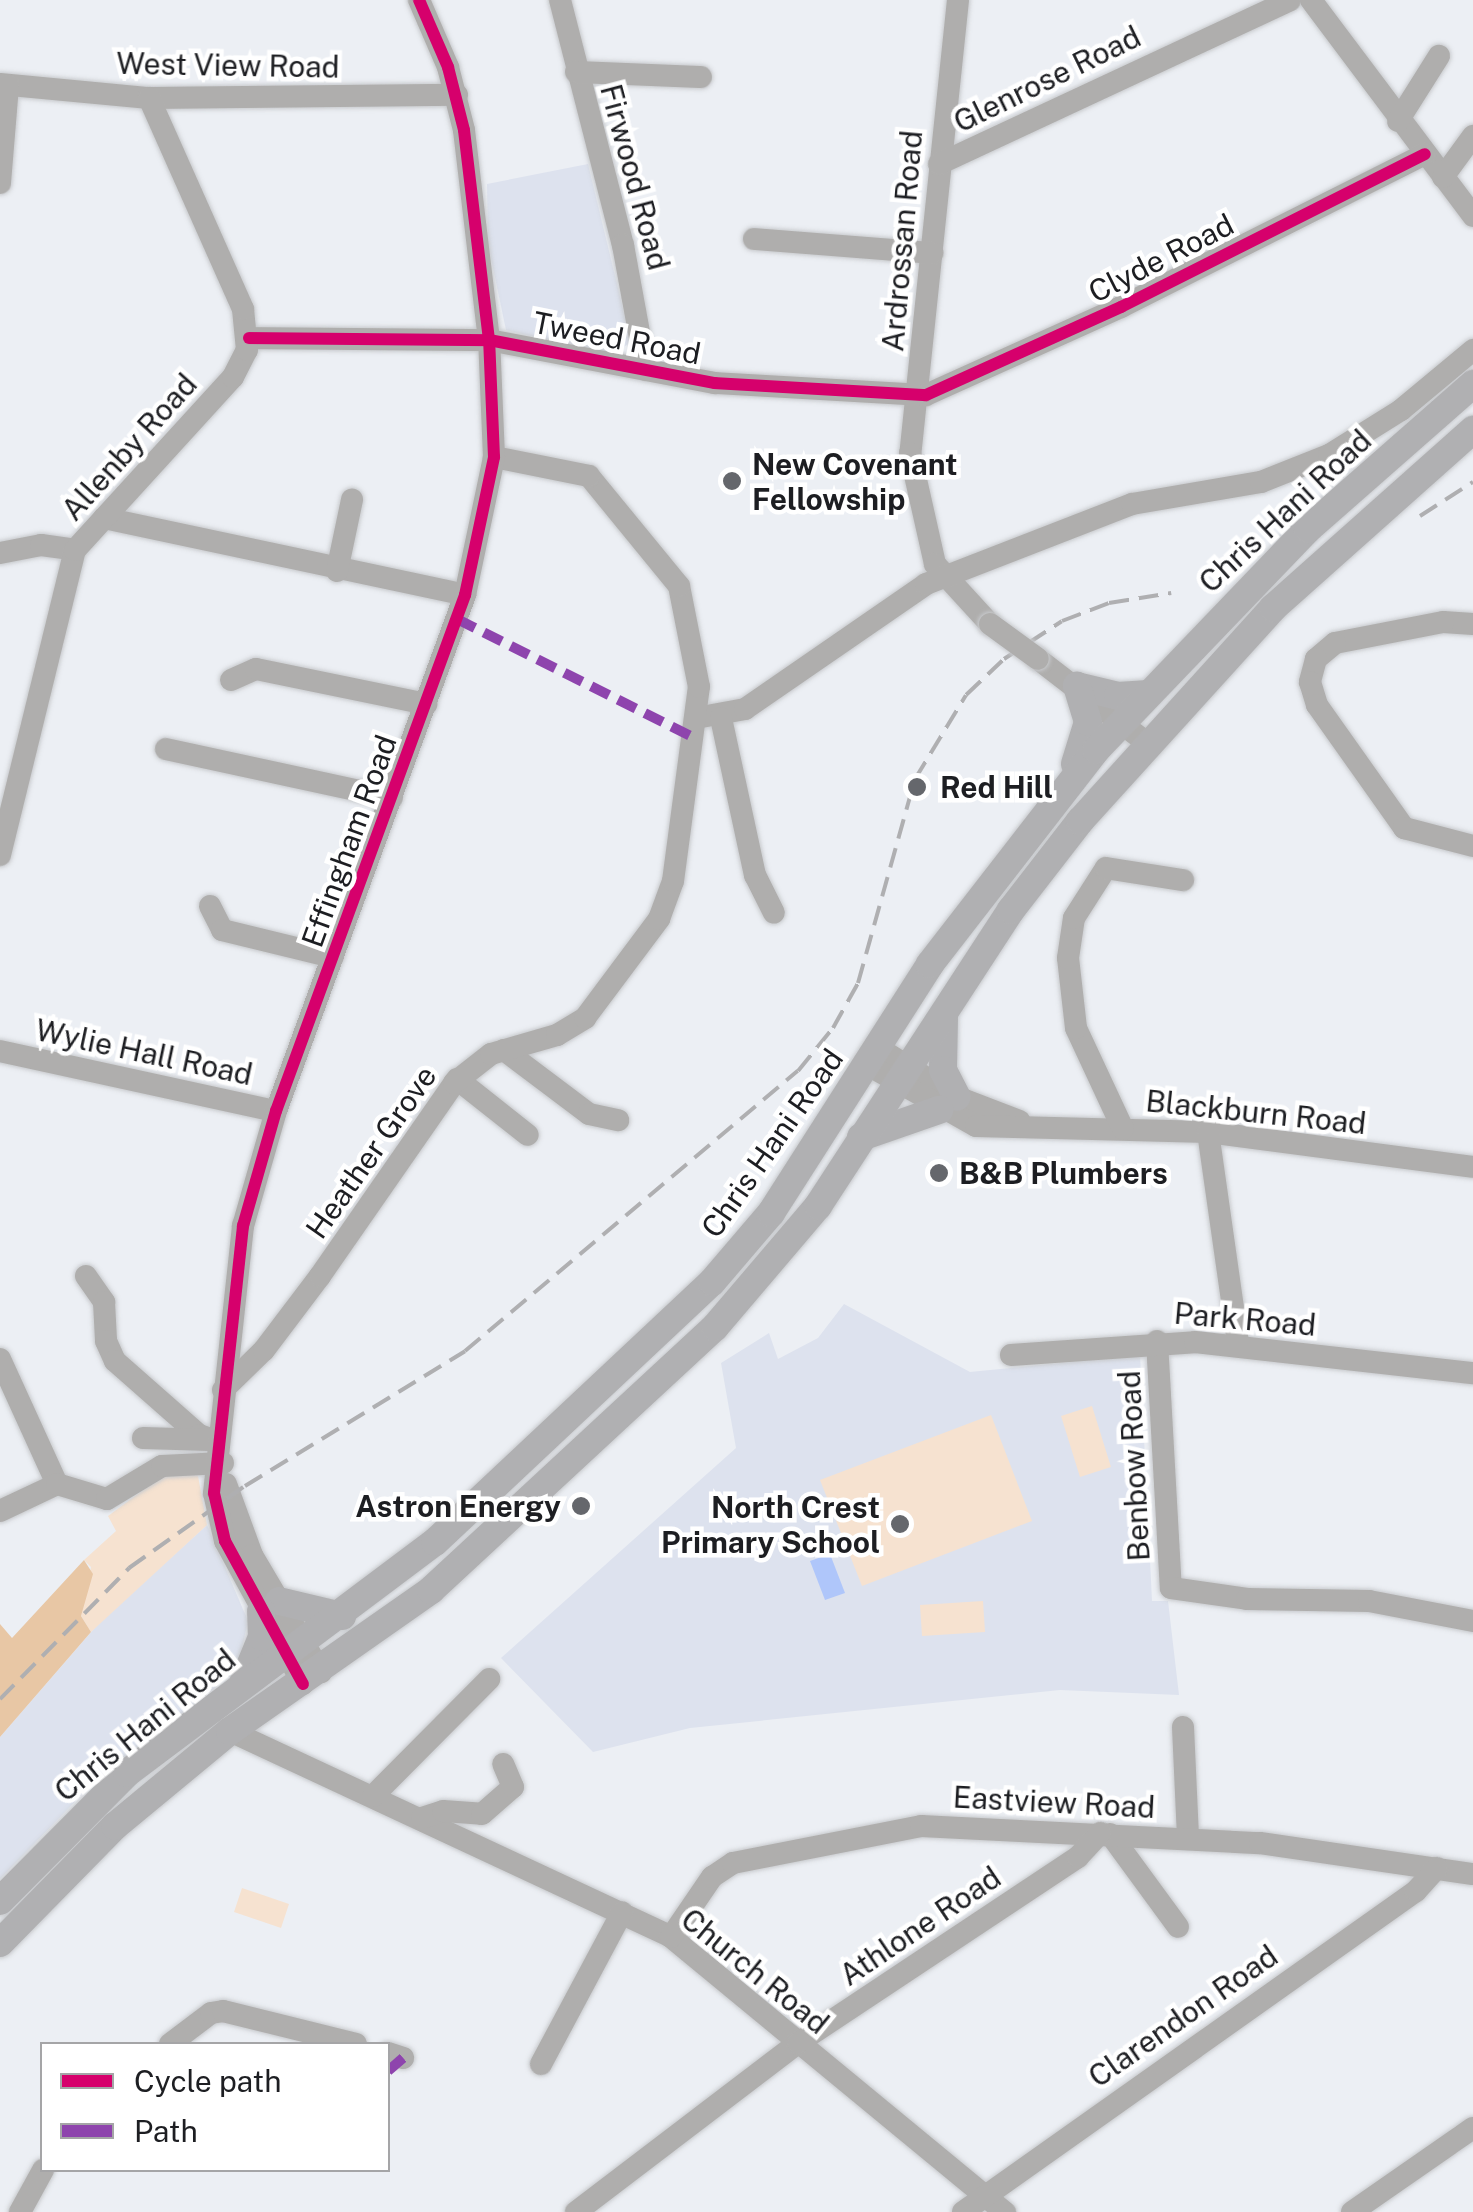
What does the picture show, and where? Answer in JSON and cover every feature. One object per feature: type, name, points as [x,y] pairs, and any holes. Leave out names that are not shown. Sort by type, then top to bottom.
[{"type":"main road","name":"Chris Hani Road","points":[[0,1901],[127,1773],[243,1684],[342,1616],[435,1542],[712,1282],[771,1213],[962,920],[1068,784],[1145,694],[1308,529],[1473,384]]},
{"type":"main road","name":"Chris Hani Road","points":[[0,1943],[115,1826],[230,1731],[312,1678],[431,1590],[715,1326],[818,1206],[1011,910],[1147,743],[1333,550],[1473,430]]},
{"type":"main road","points":[[1076,686],[1118,696],[1145,694]]},
{"type":"main road","points":[[1068,784],[1088,722],[1076,686]]},
{"type":"main road","points":[[860,1137],[948,1104],[940,1053],[944,1010]]},
{"type":"main road","points":[[243,1684],[270,1606],[342,1616]]},
{"type":"street","name":"Effingham Road","points":[[312,1678],[270,1606],[224,1541],[216,1452],[247,1202],[276,1111],[476,560],[494,457],[489,340],[456,95],[419,0]]},
{"type":"street","name":"Firwood Road","points":[[560,0],[623,245],[646,370]]},
{"type":"street","name":"Ardrossan Road","points":[[958,0],[914,396],[913,487],[942,577],[990,624],[1147,743]]},
{"type":"street","name":"Glenrose Road","points":[[939,164],[1290,0]]},
{"type":"street","points":[[1311,0],[1473,216]]},
{"type":"street","points":[[1398,121],[1439,56]]},
{"type":"street","points":[[576,72],[701,77]]},
{"type":"street","name":"West View Road","points":[[4,85],[149,98],[456,95]]},
{"type":"street","points":[[0,182],[4,85]]},
{"type":"street","points":[[149,98],[244,309],[250,338]]},
{"type":"street","points":[[1442,176],[1473,136]]},
{"type":"street","name":"Clyde Road","points":[[914,396],[993,369],[1425,154]]},
{"type":"street","points":[[754,239],[932,253]]},
{"type":"street","name":"Tweed Road","points":[[250,338],[489,340],[716,383],[914,396]]},
{"type":"street","name":"Allenby Road","points":[[0,854],[76,550],[233,378],[250,338]]},
{"type":"street","points":[[696,718],[720,718],[745,709],[942,577],[1132,504],[1285,474],[1378,427],[1473,350]]},
{"type":"street","name":"Heather Grove","points":[[222,1390],[312,1288],[457,1079],[504,1050],[557,1035],[585,1018],[659,918],[673,882],[696,718],[698,667],[684,598],[660,556],[589,476],[564,466],[494,457]]},
{"type":"street","points":[[336,571],[352,500]]},
{"type":"street","points":[[104,518],[336,571],[454,592]]},
{"type":"street","points":[[0,553],[40,545],[76,550]]},
{"type":"street","points":[[1473,624],[1444,622],[1335,643],[1312,666],[1317,704],[1404,828],[1473,846]]},
{"type":"street","points":[[231,680],[256,669],[426,704]]},
{"type":"street","points":[[720,718],[755,875],[774,913]]},
{"type":"street","points":[[166,749],[392,798]]},
{"type":"street","points":[[1124,1129],[1072,1009],[1074,918],[1101,872],[1183,880]]},
{"type":"street","points":[[210,906],[222,930],[333,958]]},
{"type":"street","points":[[504,1050],[589,1114],[618,1120]]},
{"type":"street","name":"Wylie Hall Road","points":[[0,1051],[276,1111]]},
{"type":"street","name":"Blackburn Road","points":[[872,1056],[948,1104],[1032,1126],[1208,1132],[1473,1167]]},
{"type":"street","points":[[457,1079],[528,1135]]},
{"type":"street","points":[[1208,1132],[1238,1344]]},
{"type":"street","points":[[86,1276],[104,1302],[106,1341],[115,1361],[216,1452]]},
{"type":"street","name":"Park Road","points":[[1012,1355],[1157,1341],[1238,1344],[1473,1373]]},
{"type":"street","name":"Benbow Road","points":[[1157,1341],[1172,1588],[1248,1599],[1368,1601],[1473,1620]]},
{"type":"street","points":[[0,1359],[57,1484]]},
{"type":"street","points":[[143,1438],[216,1452]]},
{"type":"street","points":[[0,1511],[57,1484],[107,1500],[162,1466],[216,1452]]},
{"type":"street","points":[[373,1796],[489,1679]]},
{"type":"street","points":[[274,1750],[265,1729],[275,1700]]},
{"type":"street","points":[[1183,1728],[1188,1838]]},
{"type":"street","name":"Church Road","points":[[230,1731],[671,1937],[1005,2212]]},
{"type":"street","points":[[422,1818],[443,1811],[482,1814],[513,1787],[503,1764]]},
{"type":"street","name":"Eastview Road","points":[[671,1937],[712,1878],[742,1860],[921,1826],[1188,1838],[1473,1874]]},
{"type":"street","points":[[1105,1833],[1178,1927]]},
{"type":"street","name":"Athlone Road","points":[[576,2209],[798,2044],[1078,1856],[1105,1833]]},
{"type":"street","name":"Clarendon Road","points":[[963,2212],[1416,1891],[1438,1868]]},
{"type":"street","points":[[541,2064],[622,1912]]},
{"type":"street","points":[[173,2042],[211,2012],[224,2011],[348,2042]]},
{"type":"street","points":[[1352,2212],[1473,2128]]},
{"type":"street","points":[[20,2212],[41,2172]]},
{"type":"shaded area","points":[[588,164],[631,342],[612,355],[506,330],[488,244],[487,184]]},
{"type":"shaded area","name":"North Crest Primary School","points":[[844,1304],[970,1372],[1140,1355],[1152,1601],[1168,1601],[1179,1695],[1060,1690],[690,1728],[593,1752],[501,1658],[736,1448],[721,1363],[769,1333],[778,1359],[818,1338]]},
{"type":"shaded area","points":[[1092,1406],[1111,1467],[1080,1477],[1061,1416]]},
{"type":"shaded area","points":[[991,1415],[1032,1521],[862,1586],[820,1480]]},
{"type":"shaded area","points":[[165,1474],[198,1476],[207,1525],[91,1632],[81,1616],[91,1567],[84,1560],[116,1531],[108,1516]]},
{"type":"shaded area","points":[[207,1525],[248,1621],[237,1671],[101,1775],[0,1879],[0,1737],[99,1623]]},
{"type":"shaded area","points":[[84,1560],[93,1574],[81,1616],[91,1632],[0,1737],[0,1624],[12,1638]]},
{"type":"shaded area","points":[[983,1601],[985,1632],[922,1636],[920,1605]]},
{"type":"shaded area","points":[[242,1888],[289,1904],[281,1928],[234,1912]]},
{"type":"water","points":[[830,1554],[845,1593],[825,1600],[810,1561]]},
{"type":"railway","points":[[1420,516],[1473,482]]},
{"type":"railway","points":[[0,1699],[129,1568],[245,1486],[465,1351],[798,1071],[833,1028],[858,983],[915,779],[966,695],[1004,659],[1062,621],[1109,603],[1171,593]]},
{"type":"marked path","points":[[457,619],[693,737]]},
{"type":"marked path","points":[[390,2069],[403,2058]]},
{"type":"cycle path","points":[[303,1684],[225,1541],[214,1493],[243,1226],[276,1111],[465,595],[494,457],[489,340],[464,130],[448,67],[419,0]]},
{"type":"cycle path","points":[[249,338],[489,340],[715,383],[926,395],[1121,307],[1425,154]]},
{"type":"place","name":"New Covenant Fellowship","points":[[732,481]]},
{"type":"place","name":"Red Hill","points":[[917,787]]},
{"type":"place","name":"B&B Plumbers","points":[[939,1173]]},
{"type":"place","name":"Astron Energy","points":[[581,1506]]},
{"type":"place","name":"North Crest Primary School","points":[[900,1524]]}]
